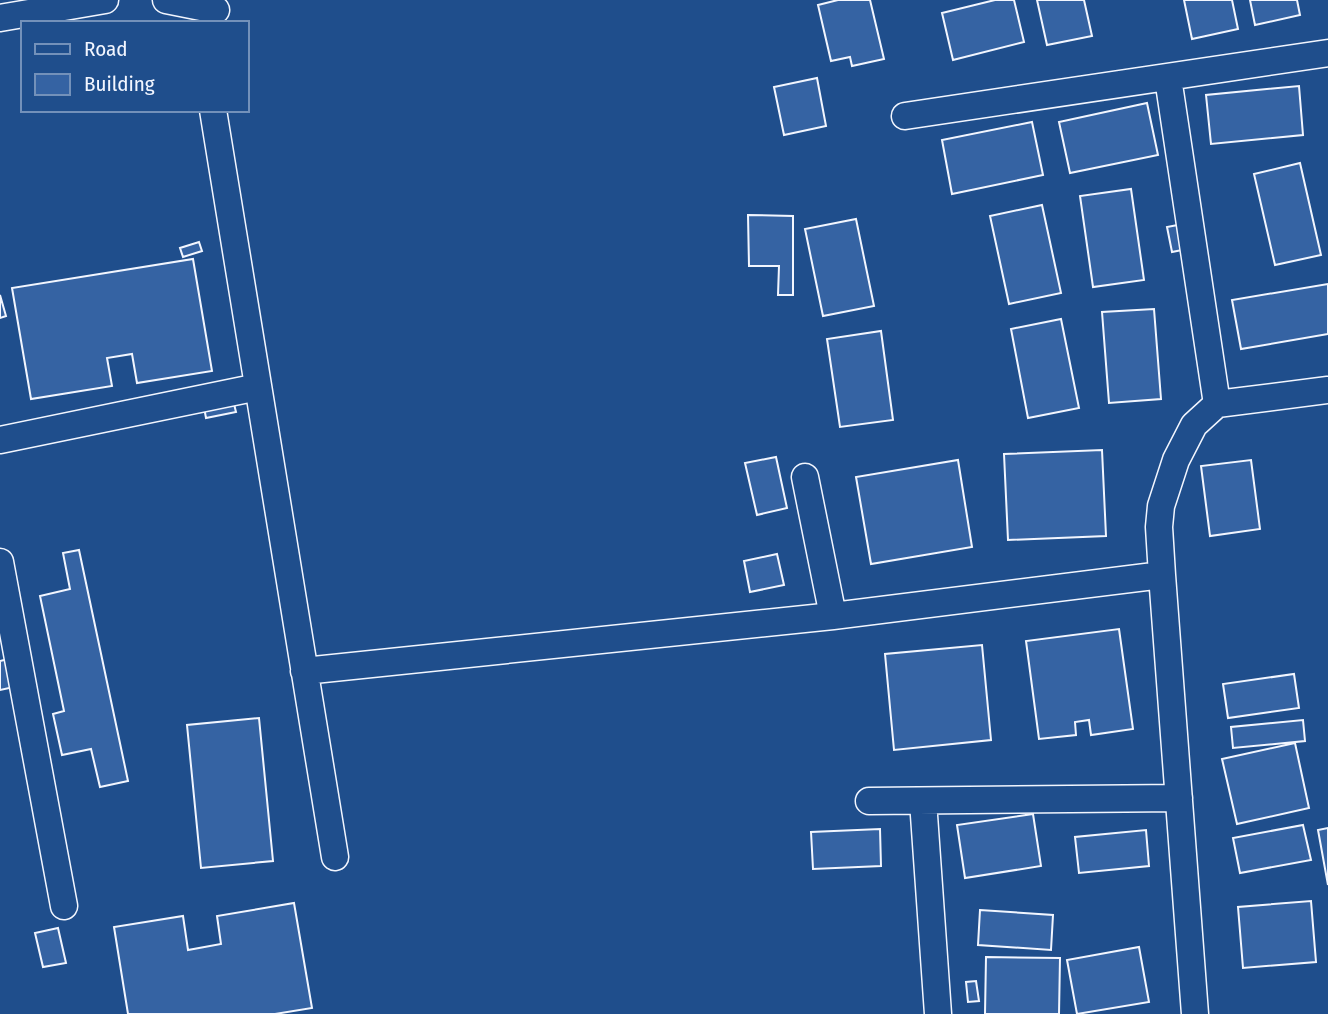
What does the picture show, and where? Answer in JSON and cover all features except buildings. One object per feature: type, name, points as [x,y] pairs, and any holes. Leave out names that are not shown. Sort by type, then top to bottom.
[{"type":"street","points":[[0,19],[105,0]]},
{"type":"street","points":[[166,0],[218,11]]},
{"type":"street","points":[[905,116],[1328,53]]},
{"type":"street","points":[[1168,78],[1217,404]]},
{"type":"street","points":[[213,112],[335,857]]},
{"type":"street","points":[[0,440],[258,387]]},
{"type":"street","points":[[1195,1014],[1162,575],[1160,506],[1176,460],[1194,425],[1217,404],[1328,390]]},
{"type":"street","points":[[805,477],[833,616]]},
{"type":"street","points":[[0,562],[64,906]]},
{"type":"street","points":[[304,671],[833,616],[1162,575]]},
{"type":"street","points":[[869,801],[1179,798]]},
{"type":"street","points":[[923,801],[938,1014]]}]
